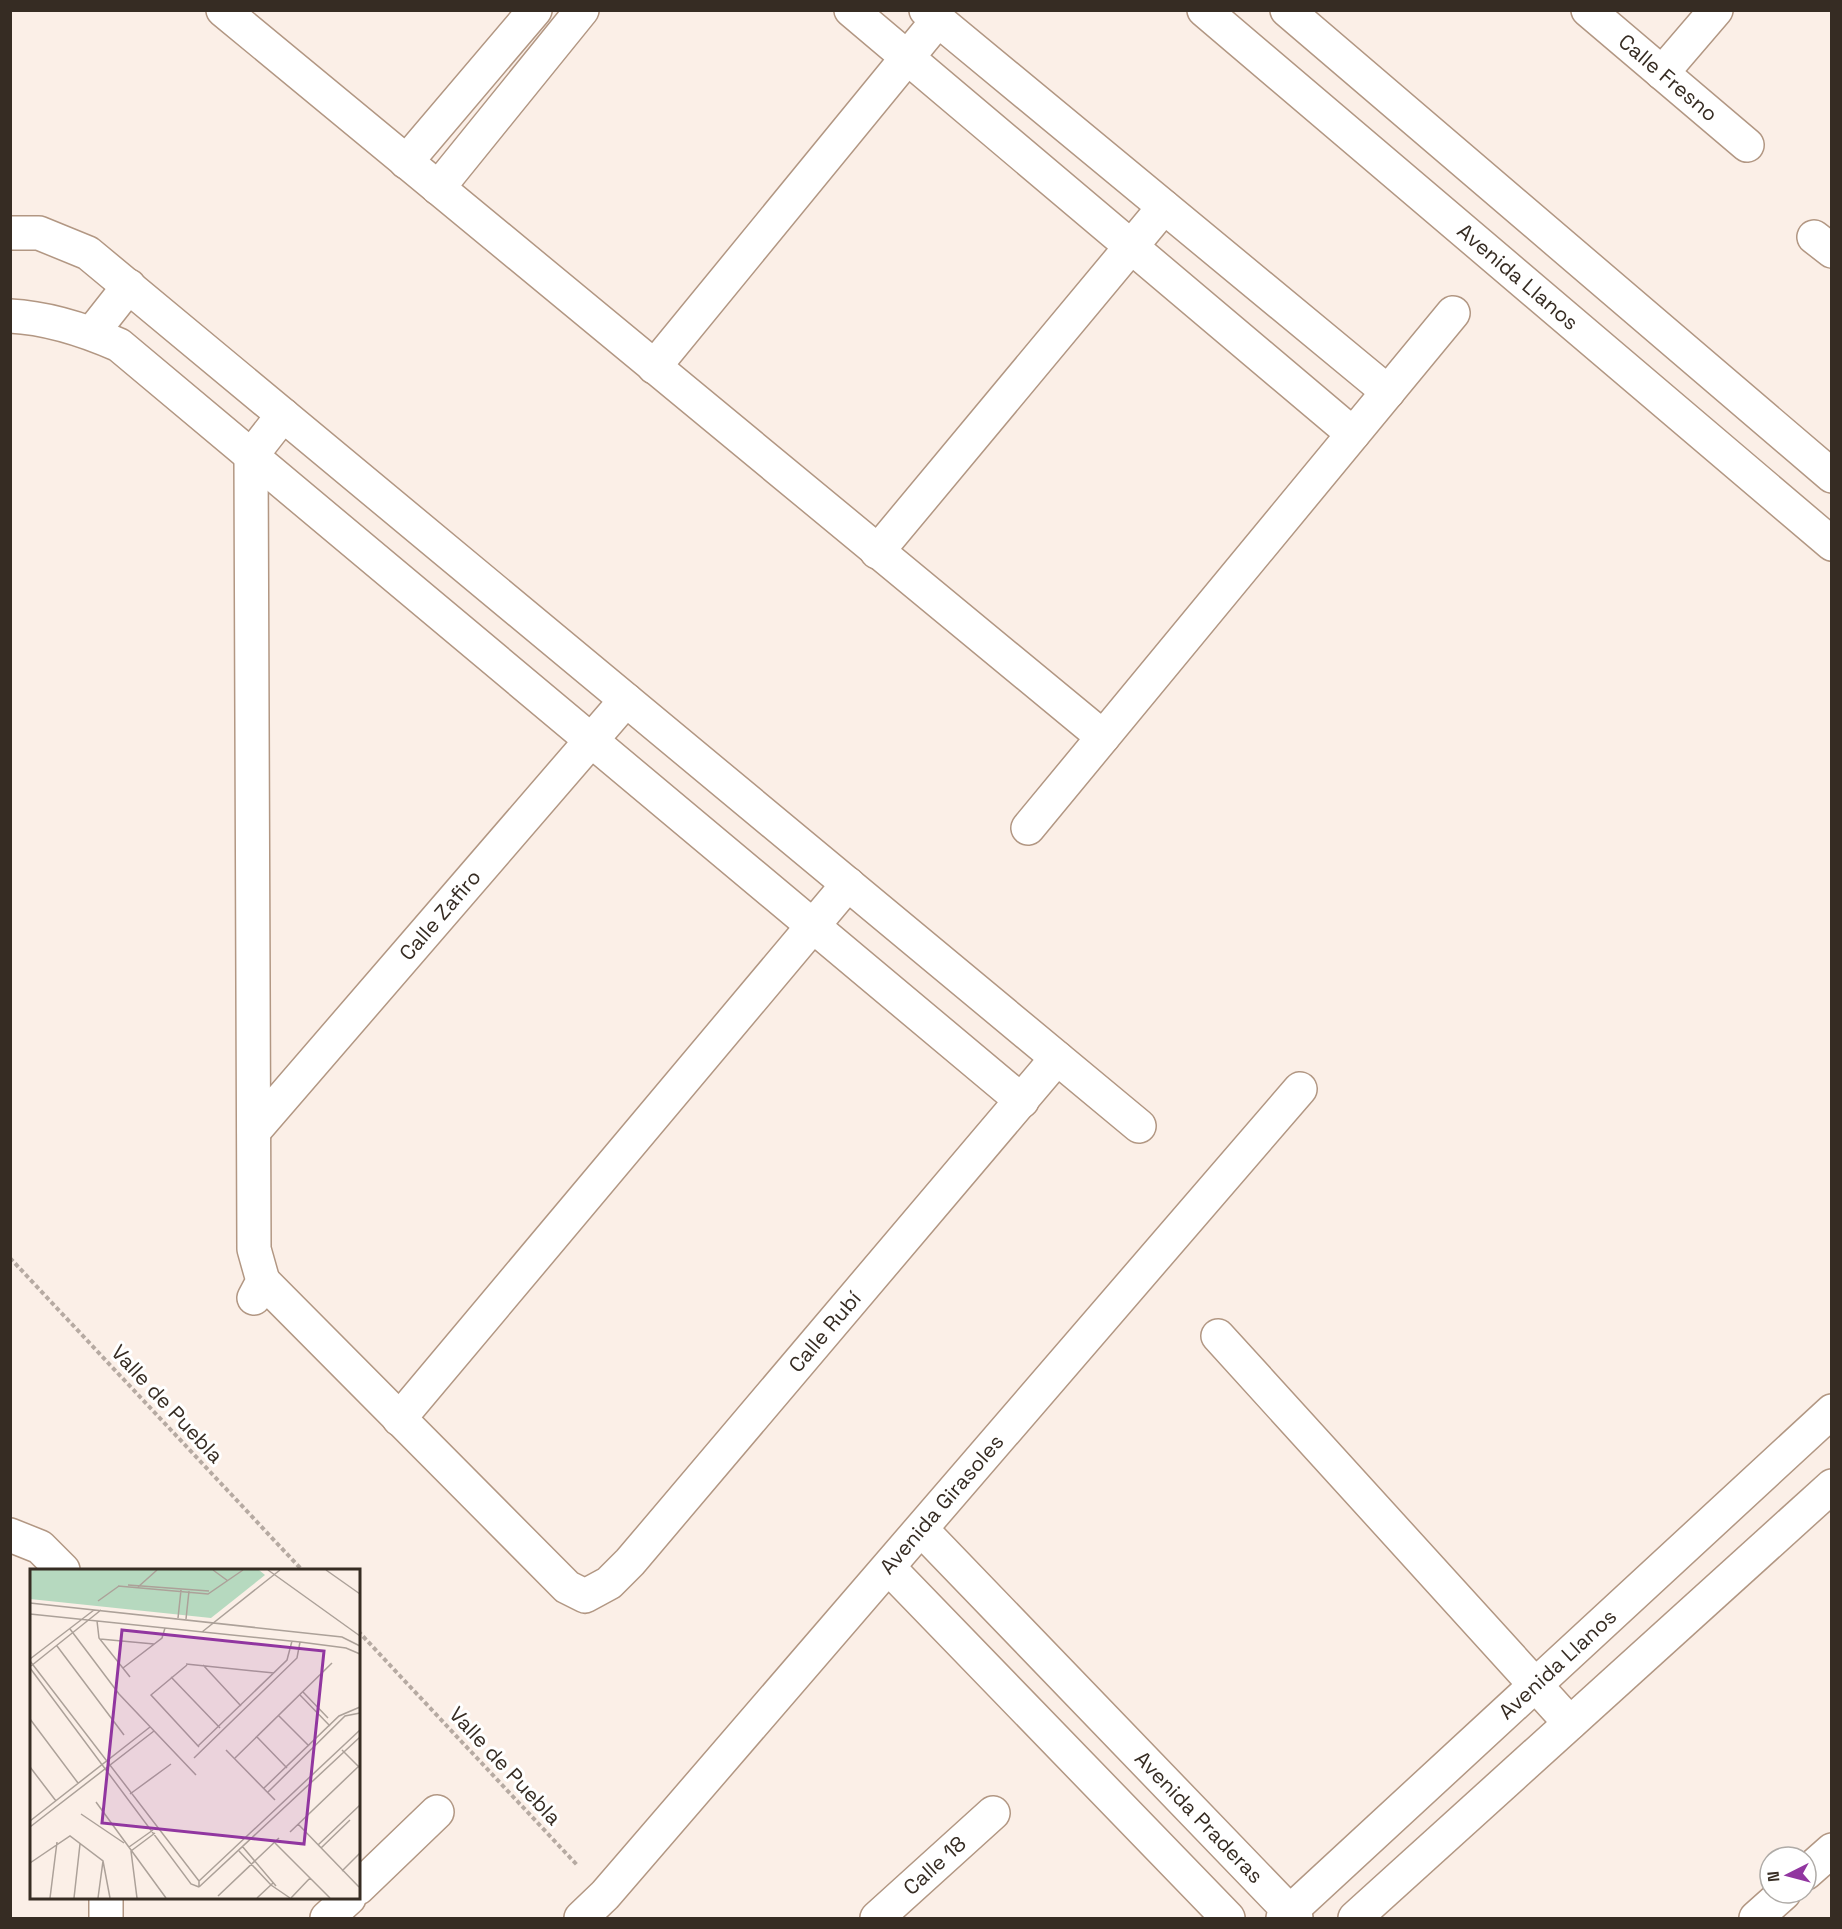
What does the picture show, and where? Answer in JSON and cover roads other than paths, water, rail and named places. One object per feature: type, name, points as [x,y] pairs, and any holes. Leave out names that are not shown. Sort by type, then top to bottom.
[{"type":"street","points":[[223,10],[1103,737]]},
{"type":"street","points":[[406,162],[535,10]]},
{"type":"street","points":[[438,188],[582,10]]},
{"type":"street","points":[[851,10],[1353,434]]},
{"type":"street","name":"Avenida Llanos","points":[[1204,10],[1832,544]]},
{"type":"street","points":[[1287,10],[1832,476]]},
{"type":"street","name":"Calle Fresno","points":[[1588,10],[1747,145]]},
{"type":"street","points":[[1662,73],[1716,10]]},
{"type":"street","points":[[654,367],[908,59],[933,15],[1388,392]]},
{"type":"street","points":[[877,552],[1164,207]]},
{"type":"street","points":[[10,233],[39,233],[88,253],[1139,1126]]},
{"type":"street","points":[[92,333],[129,286]]},
{"type":"street","points":[[1028,828],[1453,313]]},
{"type":"street","points":[[10,316],[35,317],[92,333],[119,345],[1022,1101]]},
{"type":"street","points":[[283,415],[251,456],[254,1249],[259,1290],[399,1419],[848,884]]},
{"type":"street","name":"Calle Zafiro","points":[[254,1131],[626,700]]},
{"type":"street","name":"Calle Rubí","points":[[399,1419],[567,1587],[585,1596],[609,1583],[630,1562],[1057,1058]]},
{"type":"street","name":"Avenida Girasoles","points":[[581,1918],[605,1895],[889,1569],[1300,1089]]},
{"type":"street","points":[[1218,1336],[1570,1724]]},
{"type":"street","name":"Avenida Llanos","points":[[1290,1916],[1831,1412]]},
{"type":"street","points":[[1354,1918],[1832,1486]]},
{"type":"street","name":"Avenida Praderas","points":[[922,1530],[1290,1916]]},
{"type":"street","points":[[10,1535],[40,1547],[62,1569]]},
{"type":"street","points":[[889,1569],[1228,1918]]},
{"type":"street","points":[[1067,1751],[1101,1716]]},
{"type":"street","points":[[360,1886],[437,1812]]},
{"type":"street","name":"Calle 18","points":[[877,1918],[993,1813]]},
{"type":"street","points":[[1818,1862],[1832,1850]]},
{"type":"street","points":[[106,1899],[106,1918]]},
{"type":"street","points":[[327,1918],[348,1899]]},
{"type":"street","points":[[1756,1918],[1771,1905]]}]
